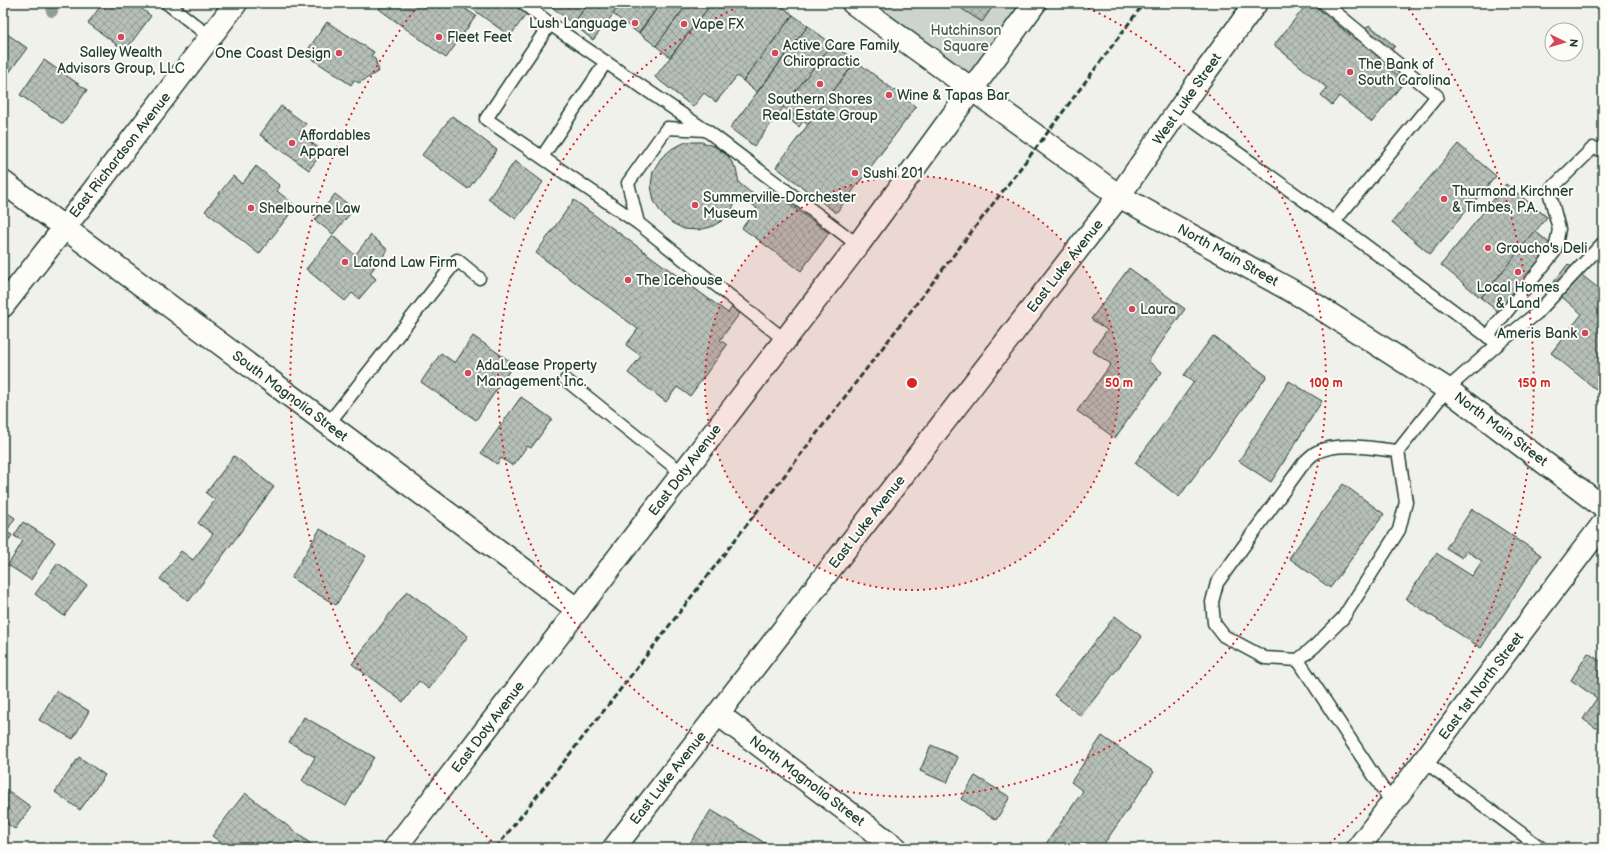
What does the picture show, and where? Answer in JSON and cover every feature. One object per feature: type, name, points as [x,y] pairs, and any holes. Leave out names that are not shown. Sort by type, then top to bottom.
[{"type":"street","name":"East Richardson Avenue","points":[[3,306],[236,3]]},
{"type":"street","name":"North Main Street","points":[[853,3],[1119,196],[1303,297],[1447,388],[1603,507]]},
{"type":"street","name":"East Doty Avenue","points":[[395,848],[858,245],[973,90],[1035,3]]},
{"type":"street","name":"West Luke Street","points":[[1119,196],[1178,110],[1256,3]]},
{"type":"street","name":"South Magnolia Street","points":[[3,182],[578,610]]},
{"type":"street","name":"East Luke Avenue","points":[[614,848],[1119,196]]},
{"type":"street","name":"East 1st North Street","points":[[1358,848],[1603,524]]},
{"type":"street","name":"North Magnolia Street","points":[[718,714],[896,848]]},
{"type":"lane","points":[[167,3],[210,37]]},
{"type":"lane","points":[[523,3],[550,24],[706,130],[858,245]]},
{"type":"lane","points":[[1324,3],[1437,96],[1334,222]]},
{"type":"lane","points":[[550,24],[486,119],[638,223],[785,340]]},
{"type":"lane","points":[[542,157],[606,62]]},
{"type":"lane","points":[[1178,110],[1334,222],[1493,340]]},
{"type":"lane","points":[[638,223],[628,183],[667,128],[706,130]]},
{"type":"lane","points":[[1493,340],[1496,325],[1555,251],[1559,229],[1549,192],[1593,148],[1603,150]]},
{"type":"lane","points":[[1398,451],[1351,447],[1334,448],[1316,452],[1303,464],[1217,583],[1212,602],[1214,623],[1224,636],[1265,658],[1298,660],[1315,646],[1343,618],[1399,530],[1406,502],[1398,451],[1447,388],[1493,340],[1537,313],[1603,243]]},
{"type":"lane","points":[[328,424],[457,260],[480,278]]},
{"type":"lane","points":[[566,380],[682,473]]},
{"type":"lane","points":[[1298,660],[1392,803]]},
{"type":"lane","points":[[1424,761],[1541,848]]},
{"type":"green space","name":"Hutchinson Square","points":[[870,3],[1035,3],[973,90]]},
{"type":"building","name":"Salley Wealth Advisors Group, LLC","points":[[103,3],[134,3],[151,16],[125,51],[88,23]]},
{"type":"building","name":"Fleet Feet","points":[[383,3],[457,3],[476,16],[446,58],[379,9]]},
{"type":"building","points":[[464,3],[516,3],[528,12],[510,36]]},
{"type":"building","points":[[555,3],[589,3],[573,24],[552,7]]},
{"type":"building","points":[[589,3],[622,3],[593,40],[573,24]]},
{"type":"building","name":"Lush Language","points":[[622,3],[661,3],[638,33],[613,14]]},
{"type":"building","points":[[661,3],[688,3],[656,46],[639,33]]},
{"type":"building","name":"Vape FX","points":[[688,3],[712,3],[670,57],[656,46]]},
{"type":"building","points":[[712,3],[778,3],[793,15],[743,81],[737,76],[716,102],[704,93],[693,107],[655,77]]},
{"type":"building","points":[[966,3],[995,3],[982,22],[962,9]]},
{"type":"building","name":"The Bank of South Carolina","points":[[1308,3],[1311,3],[1356,40],[1369,25],[1395,46],[1381,62],[1405,81],[1372,122],[1339,96],[1332,105],[1321,95],[1327,88],[1274,45]]},
{"type":"building","name":"Active Care Family Chiropractic","points":[[793,15],[808,26],[757,92],[743,81]]},
{"type":"building","name":"One Coast Design","points":[[327,22],[374,52],[371,56],[375,59],[379,71],[359,83],[354,80],[351,85],[305,54]]},
{"type":"building","points":[[808,26],[832,44],[754,146],[730,128]]},
{"type":"building","points":[[3,31],[27,48],[3,81]]},
{"type":"building","name":"Southern Shores Real Estate Group","points":[[832,44],[856,61],[808,125],[803,121],[799,127],[790,120],[794,115],[783,107]]},
{"type":"building","points":[[44,60],[87,90],[63,124],[20,95]]},
{"type":"building","points":[[856,61],[916,107],[836,213],[776,167]]},
{"type":"building","name":"Affordables Apparel","points":[[281,106],[306,124],[299,134],[323,151],[309,170],[260,135]]},
{"type":"building","points":[[452,116],[497,150],[468,189],[422,155]]},
{"type":"building","name":"Summerville-Dorchester Museum","points":[[686,142],[702,142],[716,147],[728,156],[736,169],[739,183],[750,192],[760,198],[767,188],[829,233],[801,271],[742,228],[757,208],[745,199],[738,197],[732,209],[723,220],[711,227],[698,230],[684,229],[672,223],[661,213],[654,201],[651,186],[653,171],[661,158],[673,148]]},
{"type":"building","name":"Thurmond Kirchner & Timbes, P.A.","points":[[1458,144],[1496,176],[1430,254],[1392,222]]},
{"type":"building","points":[[515,161],[543,182],[516,219],[488,199]]},
{"type":"building","name":"Shelbourne Law","points":[[256,166],[280,186],[277,191],[296,206],[259,254],[205,211],[233,176],[242,184]]},
{"type":"building","name":"Groucho's Deli","points":[[1506,184],[1547,217],[1481,298],[1441,265]]},
{"type":"building","points":[[335,194],[354,209],[333,234],[315,220]]},
{"type":"building","name":"The Icehouse","points":[[574,200],[728,313],[732,307],[740,313],[720,340],[727,345],[690,396],[677,387],[666,402],[628,373],[641,356],[626,345],[638,329],[536,253]]},
{"type":"building","name":"Local Homes & Land","points":[[1535,231],[1554,247],[1500,313],[1481,298]]},
{"type":"building","name":"Lafond Law Firm","points":[[371,235],[388,250],[370,273],[376,279],[359,299],[352,293],[345,301],[306,269],[333,236],[355,255]]},
{"type":"building","name":"Ameris Bank","points":[[1568,264],[1603,292],[1603,395],[1551,353],[1582,314],[1550,287]]},
{"type":"building","points":[[1129,268],[1185,309],[1148,361],[1162,372],[1115,438],[1077,411],[1111,364],[1092,351],[1107,330],[1091,319]]},
{"type":"building","name":"AdaLease Property Management Inc.","points":[[473,336],[514,364],[476,420],[421,382],[441,353],[455,363]]},
{"type":"building","points":[[1213,336],[1267,376],[1179,497],[1135,463],[1194,382],[1184,375]]},
{"type":"building","points":[[1289,381],[1322,401],[1271,482],[1239,461]]},
{"type":"building","points":[[521,397],[552,419],[531,448],[527,446],[513,466],[501,458],[497,464],[481,453]]},
{"type":"building","points":[[234,456],[274,487],[189,601],[160,579],[181,551],[193,560],[213,534],[198,523],[215,500],[206,493]]},
{"type":"building","points":[[1343,484],[1384,514],[1330,588],[1289,558]]},
{"type":"building","points":[[1472,509],[1541,555],[1481,648],[1406,599],[1436,553],[1472,576],[1482,561],[1467,551],[1462,558],[1446,548]]},
{"type":"building","points":[[3,510],[15,518],[6,532],[12,535],[3,549]]},
{"type":"building","points":[[23,522],[55,542],[31,580],[8,565],[23,541],[14,536]]},
{"type":"building","points":[[320,529],[366,556],[336,605],[291,578]]},
{"type":"building","points":[[58,563],[87,585],[64,616],[35,594]]},
{"type":"building","points":[[407,591],[468,636],[429,689],[419,681],[403,702],[352,664]]},
{"type":"building","points":[[1115,616],[1142,637],[1081,716],[1054,695]]},
{"type":"building","points":[[1588,653],[1603,663],[1603,733],[1583,719],[1597,698],[1571,680]]},
{"type":"building","points":[[56,691],[89,711],[73,739],[39,720]]},
{"type":"building","points":[[304,717],[374,757],[346,806],[302,781],[315,757],[289,742]]},
{"type":"building","points":[[1102,736],[1154,772],[1101,848],[1043,848],[1083,791],[1071,782]]},
{"type":"building","points":[[931,745],[958,757],[947,783],[920,771]]},
{"type":"building","points":[[79,757],[105,775],[80,810],[55,792]]},
{"type":"building","points":[[975,776],[1010,797],[996,820],[961,799]]},
{"type":"building","points":[[3,787],[31,807],[15,829],[3,821]]},
{"type":"building","points":[[245,793],[311,844],[308,848],[229,848],[212,836]]},
{"type":"building","points":[[711,810],[773,848],[687,848]]},
{"type":"railway","points":[[496,848],[613,699],[1042,140],[1144,3]]},
{"type":"place","name":"Lush Language","points":[[635,23]]},
{"type":"place","name":"Vape FX","points":[[684,24]]},
{"type":"place","name":"Salley Wealth Advisors Group, LLC","points":[[121,37]]},
{"type":"place","name":"Fleet Feet","points":[[439,37]]},
{"type":"place","name":"One Coast Design","points":[[339,53]]},
{"type":"place","name":"Active Care Family Chiropractic","points":[[775,53]]},
{"type":"place","name":"The Bank of South Carolina","points":[[1350,72]]},
{"type":"place","name":"Southern Shores Real Estate Group","points":[[820,84]]},
{"type":"place","name":"Wine & Tapas Bar","points":[[889,95]]},
{"type":"place","name":"Affordables Apparel","points":[[292,143]]},
{"type":"place","name":"Sushi 201","points":[[855,173]]},
{"type":"place","name":"Thurmond Kirchner & Timbes, P.A.","points":[[1444,199]]},
{"type":"place","name":"Summerville-Dorchester Museum","points":[[695,205]]},
{"type":"place","name":"Shelbourne Law","points":[[251,208]]},
{"type":"place","name":"Groucho's Deli","points":[[1488,248]]},
{"type":"place","name":"Lafond Law Firm","points":[[345,262]]},
{"type":"place","name":"Local Homes & Land","points":[[1518,272]]},
{"type":"place","name":"The Icehouse","points":[[628,280]]},
{"type":"place","name":"Laura","points":[[1132,309]]},
{"type":"place","name":"Ameris Bank","points":[[1585,333]]},
{"type":"place","name":"AdaLease Property Management Inc.","points":[[468,373]]}]
